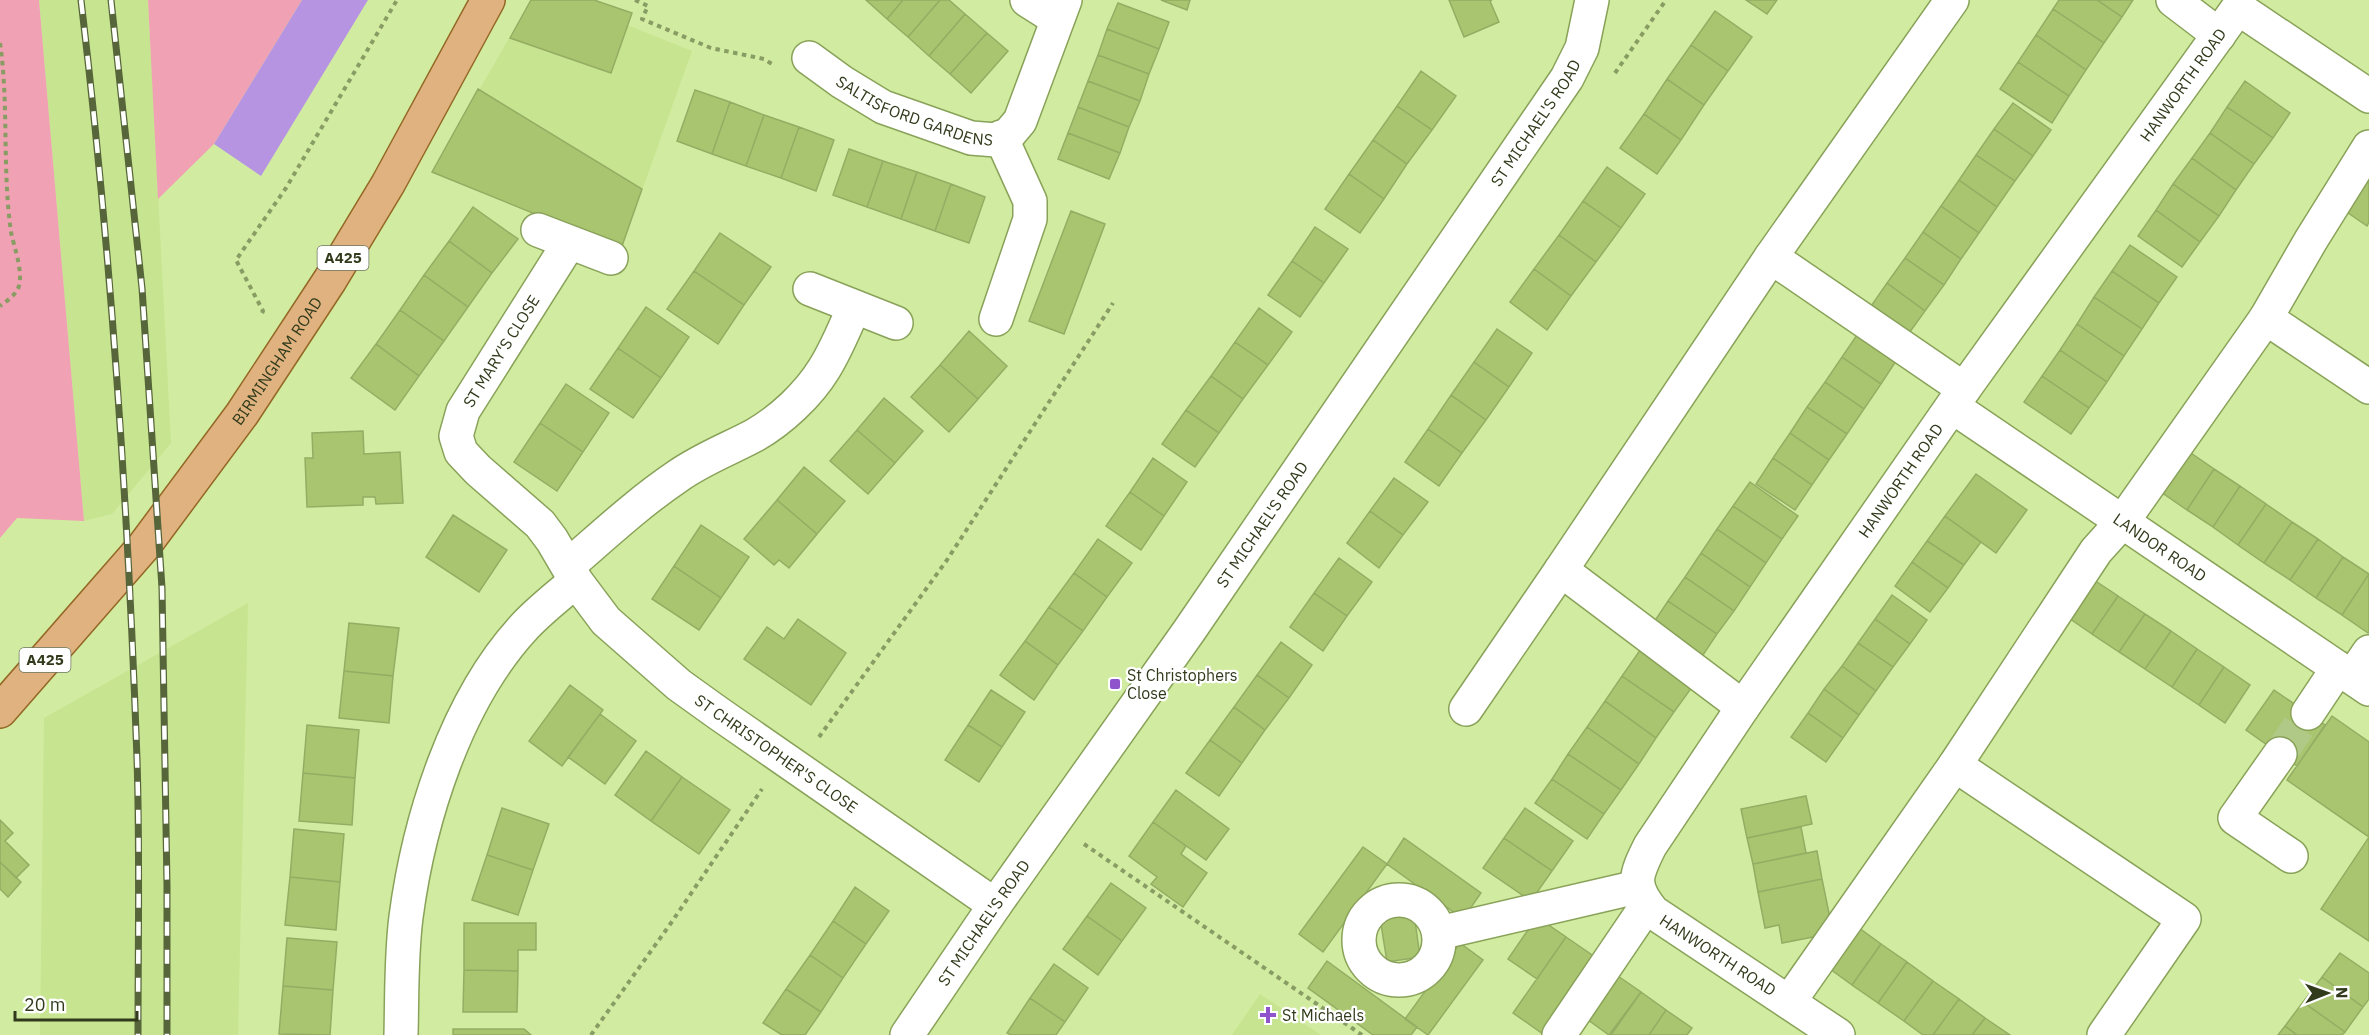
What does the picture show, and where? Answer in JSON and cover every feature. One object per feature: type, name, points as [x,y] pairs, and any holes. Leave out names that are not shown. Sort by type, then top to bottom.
[{"type":"main road","name":"BIRMINGHAM ROAD","points":[[0,711],[90,609],[178,503],[249,405],[330,280],[388,184],[488,0]]},
{"type":"street","name":"SALTISFORD GARDENS","points":[[809,58],[882,107],[971,138],[984,141],[1001,137],[1009,134],[1020,121],[1060,9],[1027,0]]},
{"type":"street","name":"ST MICHAEL'S ROAD","points":[[907,1035],[995,905],[1189,632],[1567,78],[1582,48],[1592,0]]},
{"type":"street","points":[[1466,709],[1771,257],[1952,0]]},
{"type":"street","points":[[2173,0],[2219,35]]},
{"type":"street","name":"HANWORTH ROAD","points":[[1838,1035],[1653,912],[1642,896],[1639,868],[1650,846],[1743,707],[1958,398],[2238,8],[2259,11],[2369,96]]},
{"type":"street","points":[[996,319],[1030,219],[1030,201],[1001,137]]},
{"type":"street","points":[[1789,1002],[1955,765],[2096,551],[2123,521],[2266,318],[2369,147]]},
{"type":"street","points":[[538,230],[611,258]]},
{"type":"street","name":"ST MARY'S CLOSE","points":[[569,243],[472,394],[463,411],[456,436],[461,452],[478,470],[540,524],[572,573]]},
{"type":"street","name":"LANDOR ROAD","points":[[1771,257],[2123,521],[2357,671]]},
{"type":"street","points":[[810,289],[896,323]]},
{"type":"street","points":[[401,1035],[406,917],[415,861],[429,807],[445,760],[479,691],[500,658],[525,626],[624,516],[699,462],[763,430],[811,387],[825,368],[854,307]]},
{"type":"street","points":[[2266,318],[2369,387]]},
{"type":"street","points":[[1561,570],[1743,707]]},
{"type":"street","name":"ST CHRISTOPHER'S CLOSE","points":[[572,573],[606,621],[664,672],[789,764],[995,905]]},
{"type":"street","points":[[2308,713],[2357,671]]},
{"type":"street","points":[[2280,754],[2235,818],[2291,856]]},
{"type":"street","points":[[1955,765],[2184,919],[2104,1035]]},
{"type":"street","points":[[1439,933],[1642,896]]},
{"type":"street","points":[[1558,1035],[1642,896]]},
{"type":"path","points":[[259,322],[263,310],[236,260],[286,188],[397,0]]},
{"type":"path","points":[[635,0],[648,6]]},
{"type":"path","points":[[652,0],[642,19],[711,48],[764,59],[785,71],[809,58]]},
{"type":"path","points":[[1609,82],[1666,0]]},
{"type":"path","points":[[0,43],[5,80],[11,230],[19,286],[14,294],[0,306]]},
{"type":"path","points":[[591,1035],[789,764],[947,560],[1113,303]]},
{"type":"path","points":[[1052,826],[1080,841],[1362,1035]]},
{"type":"shaded area","points":[[0,0],[39,0],[84,521],[17,518],[0,538]]},
{"type":"shaded area","points":[[39,0],[148,0],[171,443],[112,514],[84,521]]},
{"type":"shaded area","points":[[148,0],[302,0],[214,144],[158,199]]},
{"type":"shaded area","points":[[302,0],[368,0],[261,176],[214,144]]},
{"type":"shaded area","points":[[531,0],[627,25],[692,51],[621,249],[432,172]]},
{"type":"shaded area","points":[[248,603],[238,1035],[40,1035],[44,718]]},
{"type":"shaded area","name":"St Michaels","points":[[1260,994],[1321,1035],[1232,1035]]},
{"type":"building","points":[[531,0],[594,0],[632,13],[611,73],[510,38]]},
{"type":"building","points":[[866,0],[903,0],[887,19]]},
{"type":"building","points":[[903,0],[940,0],[908,37],[887,19]]},
{"type":"building","points":[[940,0],[949,0],[965,14],[929,56],[908,37]]},
{"type":"building","points":[[1161,0],[1190,0],[1187,10]]},
{"type":"building","points":[[1449,0],[1492,0],[1490,1],[1499,22],[1464,37]]},
{"type":"building","points":[[1746,0],[1777,0],[1767,14]]},
{"type":"building","points":[[2059,0],[2097,0],[2122,17],[2104,43],[2053,9]]},
{"type":"building","points":[[2097,0],[2133,0],[2122,17]]},
{"type":"building","points":[[1118,3],[1169,22],[1159,49],[1107,29]]},
{"type":"building","points":[[2053,9],[2104,43],[2086,70],[2036,35]]},
{"type":"building","points":[[1715,11],[1752,37],[1728,71],[1691,45]]},
{"type":"building","points":[[965,14],[987,33],[950,74],[929,56]]},
{"type":"building","points":[[1107,29],[1159,49],[1149,74],[1098,55]]},
{"type":"building","points":[[987,33],[1008,51],[971,93],[950,74]]},
{"type":"building","points":[[2036,35],[2086,70],[2069,96],[2018,62]]},
{"type":"building","points":[[1691,45],[1728,71],[1704,105],[1667,79]]},
{"type":"building","points":[[1098,55],[1149,74],[1140,101],[1088,81]]},
{"type":"building","points":[[2018,62],[2069,96],[2052,123],[2000,89]]},
{"type":"building","points":[[1421,71],[1456,96],[1432,130],[1397,106]]},
{"type":"building","points":[[1667,79],[1704,105],[1681,140],[1644,114]]},
{"type":"building","points":[[1088,81],[1140,101],[1129,127],[1078,107]]},
{"type":"building","points":[[2245,81],[2290,113],[2273,138],[2227,107]]},
{"type":"building","points":[[478,89],[642,189],[621,249],[432,172]]},
{"type":"building","points":[[695,90],[730,102],[712,154],[677,141]]},
{"type":"building","points":[[730,102],[764,115],[746,166],[712,154]]},
{"type":"building","points":[[2013,103],[2051,130],[2033,156],[1994,129]]},
{"type":"building","points":[[1397,106],[1432,130],[1407,164],[1373,140]]},
{"type":"building","points":[[1078,107],[1129,127],[1120,153],[1068,133]]},
{"type":"building","points":[[2227,107],[2273,138],[2254,164],[2210,133]]},
{"type":"building","points":[[1644,114],[1681,140],[1657,174],[1620,148]]},
{"type":"building","points":[[764,115],[799,127],[781,178],[746,166]]},
{"type":"building","points":[[799,127],[834,140],[816,191],[781,178]]},
{"type":"building","points":[[1994,129],[2033,156],[2015,181],[1976,155]]},
{"type":"building","points":[[1068,133],[1120,153],[1109,179],[1058,159]]},
{"type":"building","points":[[2210,133],[2254,164],[2236,190],[2192,158]]},
{"type":"building","points":[[1373,140],[1407,164],[1384,199],[1349,174]]},
{"type":"building","points":[[849,149],[883,161],[867,207],[833,195]]},
{"type":"building","points":[[1976,155],[2015,181],[1997,207],[1959,180]]},
{"type":"building","points":[[2192,158],[2236,190],[2219,216],[2173,184]]},
{"type":"building","points":[[883,161],[917,172],[901,219],[867,207]]},
{"type":"building","points":[[1607,167],[1645,194],[1621,228],[1583,201]]},
{"type":"building","points":[[2369,169],[2369,222],[2367,226],[2341,208]]},
{"type":"building","points":[[917,172],[951,184],[935,231],[901,219]]},
{"type":"building","points":[[1349,174],[1384,199],[1360,233],[1325,209]]},
{"type":"building","points":[[1959,180],[1997,207],[1979,233],[1941,206]]},
{"type":"building","points":[[951,184],[985,197],[969,243],[935,231]]},
{"type":"building","points":[[2173,184],[2219,216],[2200,242],[2156,210]]},
{"type":"building","points":[[1583,201],[1621,228],[1596,262],[1559,235]]},
{"type":"building","points":[[1941,206],[1979,233],[1961,259],[1923,232]]},
{"type":"building","points":[[473,207],[518,239],[492,273],[449,241]]},
{"type":"building","points":[[2156,210],[2200,242],[2182,267],[2138,236]]},
{"type":"building","points":[[1071,211],[1105,224],[1064,334],[1029,321]]},
{"type":"building","points":[[1315,227],[1348,249],[1324,283],[1292,261]]},
{"type":"building","points":[[1923,232],[1961,259],[1944,285],[1905,258]]},
{"type":"building","points":[[720,233],[771,267],[744,305],[694,271]]},
{"type":"building","points":[[1559,235],[1596,262],[1571,296],[1534,269]]},
{"type":"building","points":[[449,241],[492,273],[468,307],[424,275]]},
{"type":"building","points":[[2130,245],[2177,277],[2159,303],[2112,271]]},
{"type":"building","points":[[1905,258],[1944,285],[1925,311],[1887,283]]},
{"type":"building","points":[[1292,261],[1324,283],[1300,317],[1268,295]]},
{"type":"building","points":[[1534,269],[1571,296],[1547,330],[1510,302]]},
{"type":"building","points":[[694,271],[744,305],[718,344],[667,309]]},
{"type":"building","points":[[2112,271],[2159,303],[2142,329],[2094,297]]},
{"type":"building","points":[[424,275],[468,307],[444,341],[400,310]]},
{"type":"building","points":[[1887,283],[1925,311],[1907,336],[1869,309]]},
{"type":"building","points":[[2094,297],[2142,329],[2124,356],[2077,324]]},
{"type":"building","points":[[646,307],[689,337],[661,378],[618,348]]},
{"type":"building","points":[[1259,308],[1292,332],[1268,365],[1235,342]]},
{"type":"building","points":[[400,310],[444,341],[419,376],[376,344]]},
{"type":"building","points":[[2077,324],[2124,356],[2107,382],[2060,350]]},
{"type":"building","points":[[1497,329],[1532,353],[1509,387],[1474,362]]},
{"type":"building","points":[[969,331],[1007,366],[978,399],[940,365]]},
{"type":"building","points":[[1859,332],[1898,358],[1881,384],[1842,357]]},
{"type":"building","points":[[1235,342],[1268,365],[1243,399],[1211,376]]},
{"type":"building","points":[[376,344],[419,376],[395,410],[351,378]]},
{"type":"building","points":[[618,348],[661,378],[633,418],[590,389]]},
{"type":"building","points":[[2060,350],[2107,382],[2089,408],[2042,376]]},
{"type":"building","points":[[1842,357],[1881,384],[1864,409],[1825,382]]},
{"type":"building","points":[[1474,362],[1509,387],[1486,420],[1451,395]]},
{"type":"building","points":[[940,365],[978,399],[949,432],[911,397]]},
{"type":"building","points":[[1211,376],[1243,399],[1219,433],[1186,410]]},
{"type":"building","points":[[2042,376],[2089,408],[2071,434],[2024,402]]},
{"type":"building","points":[[1825,382],[1864,409],[1847,434],[1807,407]]},
{"type":"building","points":[[566,384],[609,413],[583,452],[540,423]]},
{"type":"building","points":[[1451,395],[1486,420],[1462,453],[1428,429]]},
{"type":"building","points":[[884,398],[923,431],[895,463],[857,430]]},
{"type":"building","points":[[1807,407],[1847,434],[1829,460],[1790,433]]},
{"type":"building","points":[[1186,410],[1219,433],[1195,467],[1162,444]]},
{"type":"building","points":[[540,423],[583,452],[557,491],[514,462]]},
{"type":"building","points":[[1428,429],[1462,453],[1439,486],[1405,462]]},
{"type":"building","points":[[857,430],[895,463],[868,494],[830,461]]},
{"type":"building","points":[[363,431],[364,454],[400,452],[403,503],[376,504],[375,497],[363,497],[363,505],[307,507],[305,458],[313,458],[312,433]]},
{"type":"building","points":[[1790,433],[1829,460],[1812,485],[1773,458]]},
{"type":"building","points":[[2188,451],[2214,469],[2187,510],[2161,492]]},
{"type":"building","points":[[1153,458],[1187,482],[1164,516],[1130,492]]},
{"type":"building","points":[[1773,458],[1812,485],[1795,510],[1756,484]]},
{"type":"building","points":[[804,467],[845,501],[817,534],[777,500]]},
{"type":"building","points":[[2214,469],[2240,486],[2213,527],[2187,510]]},
{"type":"building","points":[[1976,474],[2027,510],[1996,553],[1945,516]]},
{"type":"building","points":[[1394,478],[1428,502],[1403,535],[1370,511]]},
{"type":"building","points":[[1750,482],[1798,516],[1782,539],[1733,506]]},
{"type":"building","points":[[2240,486],[2266,504],[2238,545],[2213,527]]},
{"type":"building","points":[[1130,492],[1164,516],[1141,550],[1106,526]]},
{"type":"building","points":[[777,500],[817,534],[789,568],[779,560],[774,565],[744,539]]},
{"type":"building","points":[[2266,504],[2292,522],[2264,563],[2238,545]]},
{"type":"building","points":[[1733,506],[1782,539],[1766,563],[1717,529]]},
{"type":"building","points":[[1370,511],[1403,535],[1379,568],[1347,543]]},
{"type":"building","points":[[453,515],[507,550],[479,592],[426,557]]},
{"type":"building","points":[[1945,516],[1981,542],[1964,565],[1927,541]]},
{"type":"building","points":[[2292,522],[2318,539],[2290,580],[2264,563]]},
{"type":"building","points":[[701,525],[749,557],[721,598],[674,566]]},
{"type":"building","points":[[1717,529],[1766,563],[1750,587],[1701,553]]},
{"type":"building","points":[[1098,539],[1132,563],[1107,597],[1074,573]]},
{"type":"building","points":[[2318,539],[2343,557],[2316,598],[2290,580]]},
{"type":"building","points":[[1927,541],[1964,565],[1948,588],[1912,562]]},
{"type":"building","points":[[1701,553],[1750,587],[1734,611],[1685,577]]},
{"type":"building","points":[[2343,557],[2369,574],[2342,615],[2316,598]]},
{"type":"building","points":[[1339,558],[1372,582],[1347,616],[1314,593]]},
{"type":"building","points":[[1912,562],[1948,588],[1930,612],[1895,586]]},
{"type":"building","points":[[674,566],[721,598],[699,630],[652,599]]},
{"type":"building","points":[[1074,573],[1107,597],[1083,631],[1049,607]]},
{"type":"building","points":[[2369,574],[2369,631],[2368,633],[2342,615]]},
{"type":"building","points":[[1685,577],[1734,611],[1717,634],[1668,601]]},
{"type":"building","points":[[2091,578],[2118,596],[2092,634],[2066,616]]},
{"type":"building","points":[[1314,593],[1347,616],[1323,651],[1290,627]]},
{"type":"building","points":[[1892,595],[1927,620],[1910,644],[1875,619]]},
{"type":"building","points":[[2118,596],[2145,614],[2119,652],[2092,634]]},
{"type":"building","points":[[1668,601],[1717,634],[1701,658],[1652,625]]},
{"type":"building","points":[[1049,607],[1083,631],[1058,665],[1025,641]]},
{"type":"building","points":[[2145,614],[2171,631],[2145,669],[2119,652]]},
{"type":"building","points":[[798,619],[846,653],[811,705],[744,659],[767,627],[784,639]]},
{"type":"building","points":[[1875,619],[1910,644],[1893,667],[1858,643]]},
{"type":"building","points":[[349,623],[399,628],[393,676],[344,671]]},
{"type":"building","points":[[2171,631],[2197,649],[2172,687],[2145,669]]},
{"type":"building","points":[[1025,641],[1058,665],[1034,700],[1000,675]]},
{"type":"building","points":[[1281,642],[1312,665],[1289,698],[1257,675]]},
{"type":"building","points":[[1858,643],[1893,667],[1876,691],[1842,666]]},
{"type":"building","points":[[1643,646],[1695,683],[1674,712],[1622,676]]},
{"type":"building","points":[[2197,649],[2224,667],[2199,705],[2172,687]]},
{"type":"building","points":[[1842,666],[1876,691],[1859,715],[1824,689]]},
{"type":"building","points":[[2224,667],[2250,685],[2225,723],[2199,705]]},
{"type":"building","points":[[344,671],[393,676],[389,723],[339,718]]},
{"type":"building","points":[[1257,675],[1289,698],[1265,730],[1234,707]]},
{"type":"building","points":[[1622,676],[1674,712],[1656,738],[1605,701]]},
{"type":"building","points":[[570,685],[603,710],[562,766],[529,741]]},
{"type":"building","points":[[1824,689],[1859,715],[1843,738],[1808,713]]},
{"type":"building","points":[[991,690],[1025,712],[1002,747],[968,725]]},
{"type":"building","points":[[2274,690],[2325,725],[2297,766],[2246,730]]},
{"type":"building","points":[[1605,701],[1656,738],[1639,764],[1587,727]]},
{"type":"building","points":[[1234,707],[1265,730],[1242,763],[1210,740]]},
{"type":"building","points":[[1808,713],[1843,738],[1826,762],[1791,737]]},
{"type":"building","points":[[600,714],[636,741],[605,784],[568,757]]},
{"type":"building","points":[[2332,716],[2369,742],[2369,837],[2287,780]]},
{"type":"building","points":[[307,725],[359,730],[355,778],[303,773]]},
{"type":"building","points":[[968,725],[1002,747],[979,782],[945,760]]},
{"type":"building","points":[[1587,727],[1639,764],[1621,790],[1568,754]]},
{"type":"building","points":[[1210,740],[1242,763],[1219,796],[1186,773]]},
{"type":"building","points":[[646,751],[682,777],[651,821],[615,795]]},
{"type":"building","points":[[1568,754],[1621,790],[1604,814],[1552,779]]},
{"type":"building","points":[[303,773],[355,778],[352,825],[299,821]]},
{"type":"building","points":[[682,777],[730,810],[699,854],[651,821]]},
{"type":"building","points":[[1552,779],[1604,814],[1587,839],[1535,803]]},
{"type":"building","points":[[1176,790],[1229,829],[1206,860],[1153,822]]},
{"type":"building","points":[[1806,796],[1812,824],[1747,838],[1741,809]]},
{"type":"building","points":[[502,808],[549,824],[533,870],[487,855]]},
{"type":"building","points":[[1525,808],[1573,841],[1552,871],[1504,838]]},
{"type":"building","points":[[0,820],[13,833],[5,841],[29,865],[16,878],[0,862]]},
{"type":"building","points":[[1153,822],[1186,846],[1181,854],[1207,873],[1183,907],[1151,884],[1157,877],[1129,856]]},
{"type":"building","points":[[1801,827],[1806,853],[1753,864],[1747,838]]},
{"type":"building","points":[[294,829],[344,834],[340,882],[290,877]]},
{"type":"building","points":[[2369,837],[2369,941],[2321,909]]},
{"type":"building","points":[[1404,838],[1481,893],[1463,919],[1387,864]]},
{"type":"building","points":[[1504,838],[1552,871],[1531,901],[1483,868]]},
{"type":"building","points":[[1363,847],[1387,864],[1323,952],[1299,934]]},
{"type":"building","points":[[1817,851],[1822,879],[1758,892],[1753,864]]},
{"type":"building","points":[[487,855],[533,870],[518,915],[472,900]]},
{"type":"building","points":[[0,862],[21,882],[8,897],[0,889]]},
{"type":"building","points":[[290,877],[340,882],[336,930],[285,925]]},
{"type":"building","points":[[1822,879],[1830,918],[1813,937],[1782,943],[1779,925],[1765,928],[1758,892]]},
{"type":"building","points":[[1111,883],[1146,908],[1122,941],[1087,916]]},
{"type":"building","points":[[855,887],[889,911],[866,944],[833,921]]},
{"type":"building","points":[[1414,913],[1420,957],[1387,962],[1380,918]]},
{"type":"building","points":[[1087,916],[1122,941],[1098,975],[1063,949]]},
{"type":"building","points":[[1537,917],[1566,937],[1537,979],[1508,959]]},
{"type":"building","points":[[833,921],[866,944],[843,978],[810,955]]},
{"type":"building","points":[[464,923],[536,923],[536,950],[518,950],[518,971],[464,970]]},
{"type":"building","points":[[1855,925],[1881,944],[1852,985],[1826,966]]},
{"type":"building","points":[[1566,937],[1595,957],[1543,1034],[1513,1013]]},
{"type":"building","points":[[287,938],[337,942],[333,990],[283,986]]},
{"type":"building","points":[[1460,943],[1483,960],[1428,1035],[1405,1019]]},
{"type":"building","points":[[1881,944],[1907,962],[1878,1003],[1852,985]]},
{"type":"building","points":[[2340,953],[2369,973],[2369,999],[2363,1007],[2322,977]]},
{"type":"building","points":[[810,955],[843,978],[821,1012],[786,989]]},
{"type":"building","points":[[1327,961],[1417,1027],[1411,1035],[1373,1035],[1308,988]]},
{"type":"building","points":[[1907,962],[1933,981],[1904,1021],[1878,1003]]},
{"type":"building","points":[[1054,964],[1088,988],[1065,1022],[1030,998]]},
{"type":"building","points":[[464,970],[518,971],[517,1012],[463,1012]]},
{"type":"building","points":[[1615,974],[1641,992],[1609,1035],[1584,1017]]},
{"type":"building","points":[[2322,977],[2363,1007],[2345,1032],[2303,1002]]},
{"type":"building","points":[[1933,981],[1959,999],[1933,1035],[1923,1035],[1904,1021]]},
{"type":"building","points":[[283,986],[333,990],[330,1035],[279,1034]]},
{"type":"building","points":[[786,989],[821,1012],[805,1035],[782,1035],[763,1023]]},
{"type":"building","points":[[1641,992],[1666,1010],[1649,1035],[1611,1035]]},
{"type":"building","points":[[1030,998],[1065,1022],[1056,1035],[1011,1035],[1007,1033]]},
{"type":"building","points":[[1959,999],[1985,1018],[1972,1035],[1933,1035]]},
{"type":"building","points":[[2303,1002],[2345,1032],[2342,1035],[2297,1035],[2285,1026]]},
{"type":"building","points":[[1666,1010],[1692,1028],[1687,1035],[1649,1035]]},
{"type":"building","points":[[1985,1018],[2010,1035],[1972,1035]]},
{"type":"building","points":[[2285,1026],[2297,1035],[2278,1035]]},
{"type":"building","points":[[453,1029],[524,1029],[531,1035],[453,1035]]},
{"type":"tunnel","points":[[2280,754],[2308,713]]},
{"type":"railway","points":[[81,0],[110,284],[129,569],[138,794],[138,1035]]},
{"type":"railway","points":[[111,0],[142,288],[162,588],[167,1035]]},
{"type":"place","name":"St Christophers Close","points":[[1115,684]]},
{"type":"place","name":"St Michaels","points":[[1268,1015]]}]
